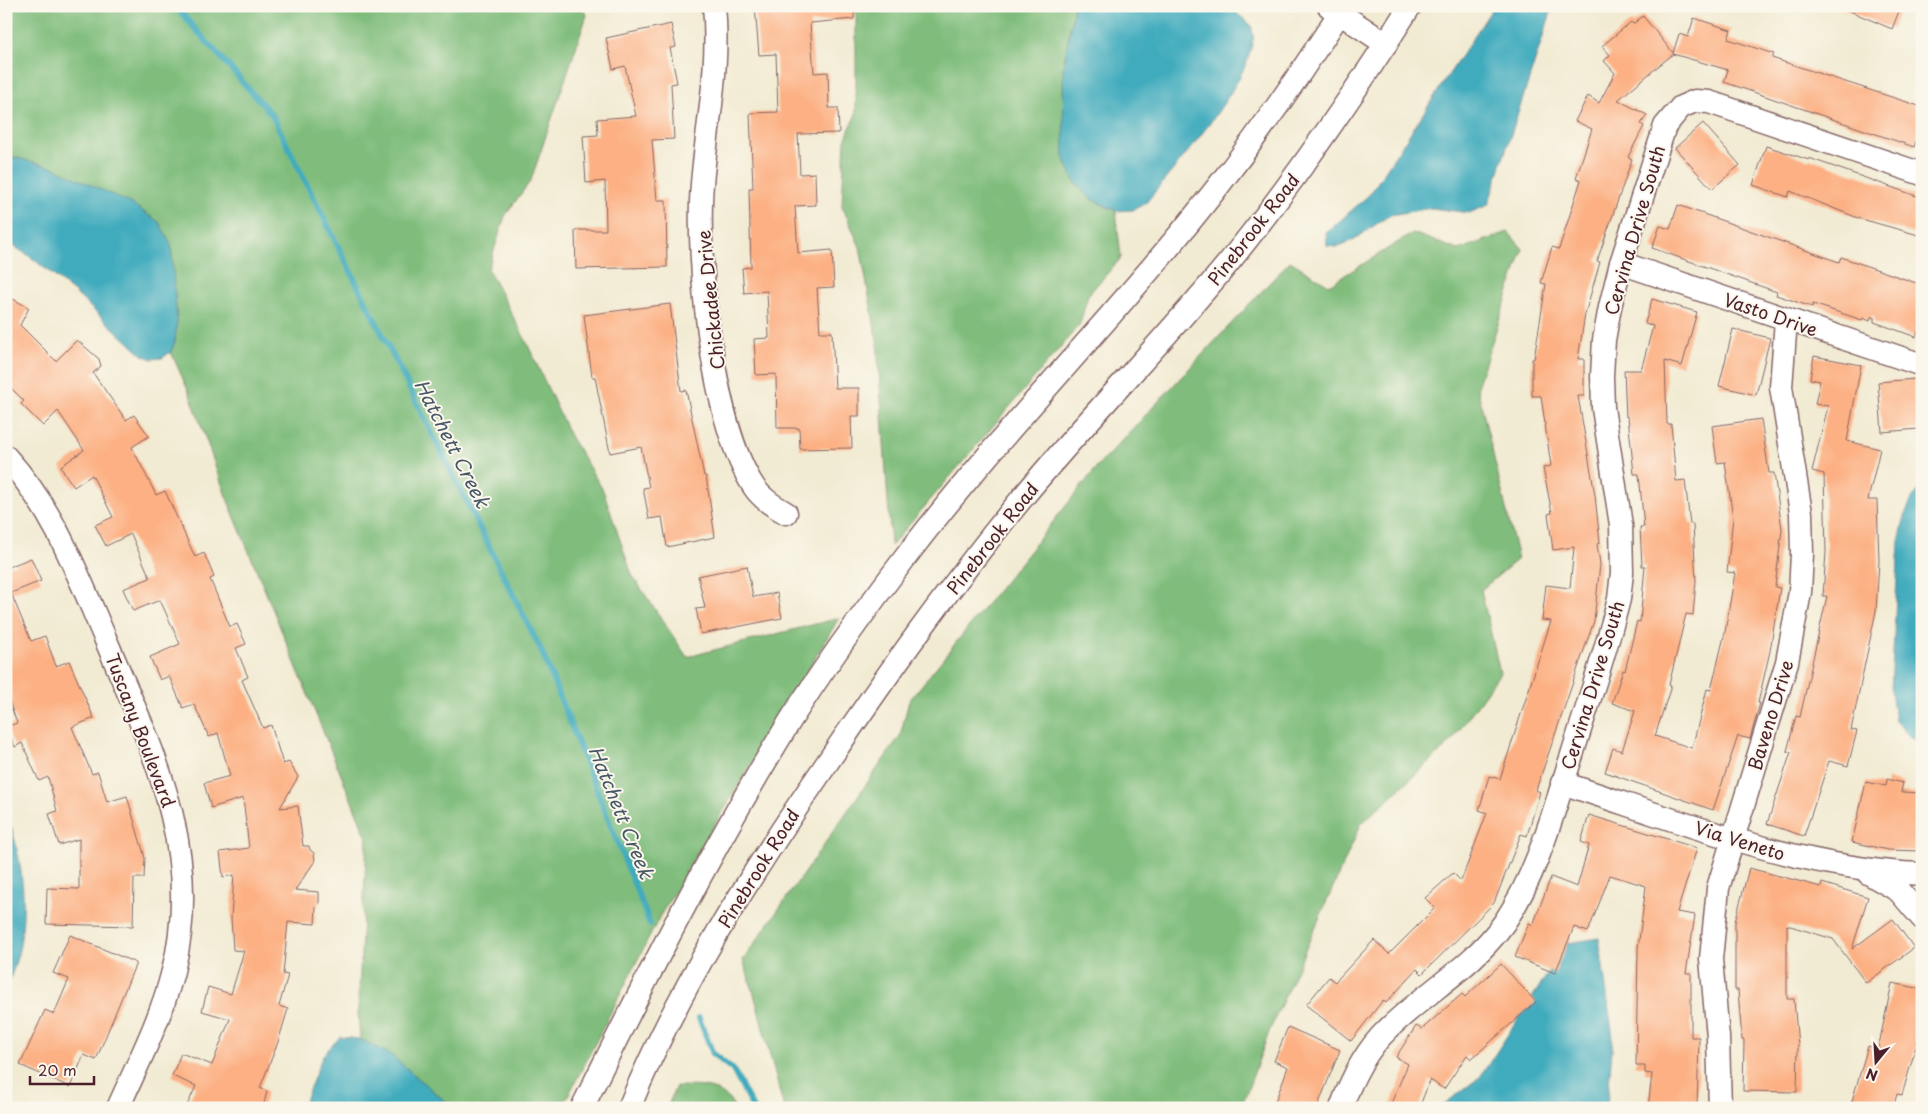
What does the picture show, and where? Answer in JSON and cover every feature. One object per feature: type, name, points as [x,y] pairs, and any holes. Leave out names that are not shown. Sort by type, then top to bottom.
[{"type":"street","name":"Chickadee Drive","points":[[714,6],[716,25],[714,87],[702,184],[701,216],[703,272],[710,333],[725,408],[746,472],[761,496],[786,513]]},
{"type":"street","name":"Pinebrook Road","points":[[629,1108],[670,1021],[744,885],[902,655],[1023,498],[1230,261],[1293,179],[1410,6]]},
{"type":"street","points":[[582,1108],[657,960],[745,800],[790,723],[845,640],[912,549],[985,457],[1136,285],[1216,189],[1300,75],[1338,9],[1386,44]]},
{"type":"street","name":"Cervina Drive South","points":[[1341,1108],[1357,1071],[1385,1031],[1472,960],[1504,922],[1519,899],[1531,874],[1562,783],[1619,599],[1622,573],[1621,525],[1603,408],[1604,340],[1621,263],[1665,126],[1681,107],[1695,101],[1709,102],[1922,174]]},
{"type":"street","name":"Vasto Drive","points":[[1621,263],[1922,365]]},
{"type":"street","name":"Baveno Drive","points":[[1720,1108],[1718,1037],[1711,959],[1718,888],[1787,662],[1800,592],[1802,554],[1801,513],[1781,387],[1786,320]]},
{"type":"street","name":"Tuscany Boulevard","points":[[6,457],[32,489],[58,529],[164,781],[179,847],[182,911],[174,971],[153,1031],[118,1108]]},
{"type":"street","name":"Via Veneto","points":[[1562,783],[1732,839],[1779,852],[1845,867],[1922,874]]},
{"type":"street","points":[[1845,867],[1867,873],[1899,891],[1922,918]]},
{"type":"green space","points":[[6,6],[580,6],[587,15],[531,180],[505,216],[488,269],[526,341],[570,436],[603,490],[632,575],[687,657],[839,618],[660,916],[562,1108],[453,1108],[391,1055],[360,1039],[358,1013],[367,838],[226,496],[191,397],[171,352],[175,341],[55,168],[6,155]]},
{"type":"green space","points":[[856,6],[1074,6],[1063,69],[1100,204],[1116,211],[1121,258],[1088,295],[1080,324],[891,546],[877,340],[860,247],[842,206],[845,140],[856,114]]},
{"type":"green space","points":[[1508,232],[1523,249],[1477,387],[1518,559],[1481,590],[1500,673],[1450,743],[1361,824],[1269,1032],[1241,1108],[784,1108],[754,994],[743,960],[900,736],[909,701],[1097,467],[1290,261],[1329,285],[1413,233],[1458,250]]},
{"type":"green space","points":[[676,1086],[702,1087],[716,1090],[723,1094],[735,1108],[667,1108]]},
{"type":"water","points":[[1074,6],[1228,6],[1251,25],[1253,38],[1248,59],[1225,102],[1192,147],[1146,203],[1133,210],[1116,211],[1088,197],[1074,181],[1064,158],[1063,69]]},
{"type":"water","points":[[1494,6],[1553,6],[1488,205],[1469,213],[1432,208],[1390,215],[1353,240],[1336,247],[1327,246],[1326,233],[1370,194]]},
{"type":"water","points":[[6,155],[55,168],[132,204],[159,222],[171,244],[177,321],[175,341],[171,352],[162,358],[152,359],[141,354],[73,291],[32,258],[6,241]]},
{"type":"water","points":[[1922,487],[1922,743],[1911,738],[1895,720],[1891,690],[1899,541],[1906,512],[1913,497]]},
{"type":"water","points":[[6,813],[19,858],[23,890],[23,922],[19,951],[6,990]]},
{"type":"water","points":[[1599,938],[1613,1038],[1607,1108],[1439,1108],[1480,1077],[1568,943]]},
{"type":"water","points":[[340,1037],[360,1039],[391,1055],[453,1108],[302,1108],[323,1055]]},
{"type":"building","points":[[755,6],[854,6],[854,19],[810,23],[814,73],[828,72],[829,108],[838,108],[839,133],[798,134],[800,174],[815,173],[816,205],[795,206],[798,253],[832,250],[834,287],[817,288],[820,332],[832,332],[835,388],[859,388],[859,416],[851,416],[852,448],[800,449],[799,428],[777,428],[776,374],[756,375],[754,339],[769,338],[767,291],[744,293],[742,268],[751,267],[749,188],[753,188],[750,113],[778,112],[776,54],[759,55]]},
{"type":"building","points":[[1838,6],[1901,6],[1892,29]]},
{"type":"building","points":[[1643,16],[1673,53],[1679,34],[1688,37],[1694,18],[1731,30],[1728,39],[1774,54],[1772,58],[1922,107],[1922,125],[1914,147],[1724,82],[1728,70],[1673,54],[1618,100],[1647,115],[1641,124],[1644,126],[1628,157],[1632,159],[1597,261],[1600,262],[1585,314],[1578,359],[1584,359],[1584,396],[1578,396],[1595,495],[1600,543],[1597,544],[1600,564],[1594,621],[1536,790],[1540,792],[1527,836],[1521,834],[1494,903],[1422,974],[1417,969],[1386,1003],[1383,1000],[1351,1041],[1306,1005],[1329,977],[1335,982],[1374,940],[1389,954],[1435,908],[1425,898],[1453,873],[1461,881],[1487,813],[1479,810],[1489,776],[1500,779],[1551,621],[1542,620],[1546,585],[1570,588],[1574,547],[1553,550],[1548,514],[1552,513],[1543,468],[1551,466],[1541,396],[1532,396],[1532,359],[1534,359],[1546,284],[1541,283],[1552,247],[1559,249],[1581,180],[1576,178],[1592,129],[1575,121],[1588,96],[1599,103],[1615,73],[1604,61],[1610,55],[1602,46],[1631,22],[1633,24]]},
{"type":"building","points":[[671,24],[676,47],[670,48],[677,83],[671,84],[674,139],[652,140],[657,200],[666,200],[667,267],[576,269],[575,230],[606,230],[605,181],[586,183],[583,136],[598,135],[597,119],[636,116],[625,66],[613,69],[606,38]]},
{"type":"building","points":[[1703,123],[1740,165],[1712,189],[1675,148]]},
{"type":"building","points":[[1766,146],[1809,160],[1809,158],[1922,198],[1922,236],[1858,218],[1790,191],[1788,197],[1753,185]]},
{"type":"building","points":[[1678,205],[1839,262],[1841,257],[1922,285],[1922,322],[1916,337],[1874,322],[1874,317],[1871,317],[1870,321],[1863,318],[1862,320],[1813,304],[1812,307],[1776,295],[1777,292],[1652,248],[1660,226],[1670,229]]},
{"type":"building","points":[[6,295],[29,308],[20,325],[56,361],[77,340],[99,359],[101,366],[93,373],[126,420],[134,415],[149,436],[132,447],[156,495],[165,491],[195,557],[204,553],[214,577],[210,579],[230,627],[237,624],[246,644],[236,648],[248,677],[242,680],[263,728],[271,725],[283,764],[289,762],[298,777],[280,808],[298,806],[303,846],[309,846],[310,850],[314,853],[315,861],[295,890],[319,892],[319,904],[316,907],[315,924],[288,922],[283,974],[288,975],[279,1006],[288,1009],[278,1042],[260,1088],[267,1091],[263,1108],[186,1108],[196,1086],[172,1076],[181,1053],[212,1065],[230,1019],[202,1011],[208,987],[231,994],[244,951],[233,950],[231,918],[234,875],[223,877],[220,852],[249,848],[243,798],[211,808],[204,783],[230,776],[218,733],[209,737],[194,704],[183,708],[169,676],[160,680],[150,657],[180,644],[160,600],[133,611],[123,589],[150,578],[131,534],[106,546],[95,525],[113,517],[92,475],[74,487],[63,471],[61,466],[84,450],[58,411],[43,426],[21,404],[24,401],[6,383]]},
{"type":"building","points":[[1652,299],[1697,312],[1682,366],[1665,361],[1667,424],[1671,424],[1676,481],[1685,480],[1690,524],[1693,524],[1696,581],[1693,615],[1686,614],[1669,685],[1671,686],[1655,736],[1692,748],[1707,689],[1711,690],[1725,632],[1735,573],[1727,572],[1733,518],[1725,462],[1717,463],[1712,426],[1761,419],[1769,473],[1774,473],[1782,529],[1775,587],[1780,588],[1770,651],[1758,703],[1760,703],[1750,739],[1738,736],[1713,810],[1605,772],[1613,748],[1622,751],[1635,711],[1612,703],[1623,670],[1625,671],[1637,621],[1640,622],[1645,566],[1642,566],[1640,527],[1644,527],[1639,474],[1634,474],[1628,417],[1626,417],[1624,370],[1641,370],[1653,326],[1645,323]]},
{"type":"building","points":[[670,304],[681,391],[686,390],[704,476],[706,476],[715,537],[667,547],[662,517],[649,519],[643,488],[649,487],[641,447],[610,453],[595,377],[592,377],[584,315]]},
{"type":"building","points":[[1733,329],[1770,338],[1756,395],[1719,386]]},
{"type":"building","points":[[1814,356],[1861,365],[1847,441],[1880,449],[1868,500],[1877,500],[1879,561],[1876,611],[1851,730],[1857,731],[1848,766],[1829,761],[1804,836],[1767,824],[1791,752],[1787,751],[1796,716],[1800,717],[1827,596],[1823,596],[1826,552],[1824,474],[1812,471],[1828,406],[1815,404],[1820,381],[1810,379]]},
{"type":"building","points":[[1915,379],[1919,429],[1882,432],[1878,382]]},
{"type":"building","points":[[31,558],[41,581],[11,593],[31,641],[45,636],[56,666],[69,661],[94,718],[72,727],[92,774],[98,772],[107,802],[127,796],[145,858],[144,878],[134,878],[133,926],[46,924],[47,888],[79,889],[79,839],[59,845],[49,814],[57,811],[48,777],[39,781],[22,743],[15,747],[6,727],[17,723],[6,693],[6,568]]},
{"type":"building","points":[[747,566],[753,597],[777,593],[782,618],[701,634],[696,609],[705,608],[698,576]]},
{"type":"building","points":[[1887,779],[1903,783],[1901,792],[1922,793],[1922,851],[1888,850],[1852,842],[1866,782],[1886,786]]},
{"type":"building","points":[[1589,815],[1697,848],[1677,912],[1695,915],[1686,973],[1691,973],[1691,1037],[1699,1037],[1697,1108],[1648,1108],[1652,1074],[1645,1073],[1645,1066],[1636,1066],[1638,948],[1646,886],[1610,875],[1588,932],[1574,927],[1555,973],[1515,957],[1529,923],[1533,925],[1551,877],[1577,887],[1589,845],[1581,842]]},
{"type":"building","points":[[1749,868],[1821,887],[1822,883],[1868,897],[1852,949],[1893,919],[1914,948],[1866,983],[1833,939],[1787,925],[1787,999],[1794,999],[1798,1046],[1797,1092],[1743,1091],[1744,1040],[1742,1040],[1738,990],[1735,990],[1735,922]]},
{"type":"building","points":[[70,935],[136,963],[96,1060],[84,1055],[70,1087],[20,1065],[45,1010],[54,1014],[69,979],[53,973]]},
{"type":"building","points":[[1501,964],[1536,1002],[1471,1059],[1467,1055],[1444,1089],[1430,1080],[1419,1108],[1389,1108],[1408,1064],[1396,1057],[1416,1026],[1422,1029],[1462,994],[1465,997]]},
{"type":"building","points":[[1892,983],[1922,989],[1922,1037],[1919,1036],[1902,1095],[1897,1094],[1893,1108],[1850,1108],[1868,1046],[1878,1049]]},
{"type":"building","points":[[1288,1027],[1340,1050],[1317,1108],[1273,1108],[1288,1067],[1274,1061]]},
{"type":"waterway","name":"Hatchett Creek","points":[[175,6],[272,115],[541,650],[650,924]]},
{"type":"waterway","name":"Hatchett Creek","points":[[699,1018],[713,1054],[733,1070],[753,1108]]}]
